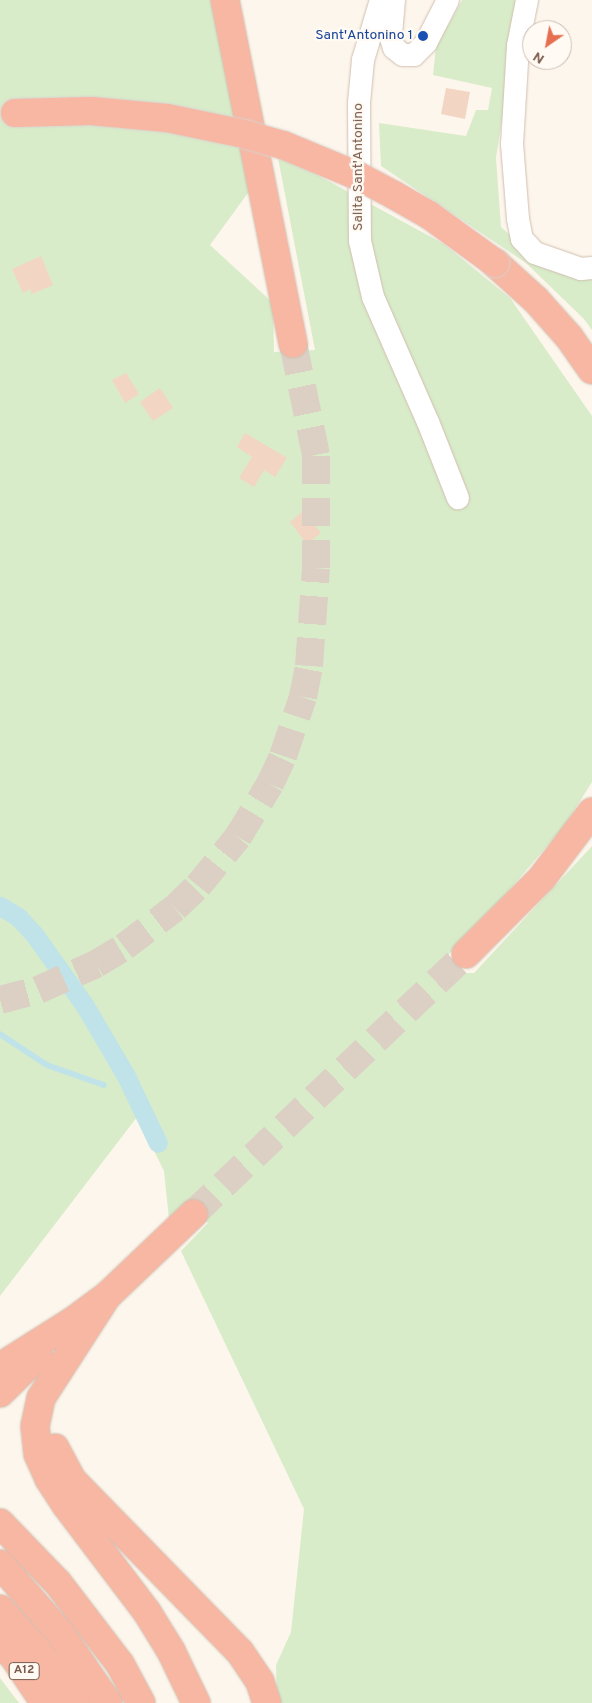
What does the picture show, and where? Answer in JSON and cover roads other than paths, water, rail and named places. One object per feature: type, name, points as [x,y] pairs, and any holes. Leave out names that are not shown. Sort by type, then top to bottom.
[{"type":"highway","points":[[225,0],[293,343]]},
{"type":"highway","points":[[235,48],[240,0]]},
{"type":"highway","points":[[8,115],[91,111],[167,118],[244,134],[283,145],[358,176],[394,194],[429,215],[495,263],[536,300],[569,337],[592,370]]},
{"type":"highway","points":[[466,954],[542,878],[592,812]]},
{"type":"highway","points":[[0,1366],[73,1321],[107,1296],[193,1214]]},
{"type":"highway","points":[[107,1296],[47,1387],[37,1412],[36,1441],[42,1467],[66,1505],[147,1612],[171,1651],[196,1703]]},
{"type":"highway","points":[[0,1393],[73,1321]]},
{"type":"highway","points":[[66,1357],[51,1418],[54,1446],[65,1470],[81,1490],[240,1652],[260,1682],[267,1703]]},
{"type":"highway","points":[[0,1523],[58,1583],[120,1664],[142,1703]]},
{"type":"highway","points":[[0,1564],[60,1633],[108,1703]]},
{"type":"highway","points":[[0,1609],[36,1649],[76,1703]]},
{"type":"highway","name":"A12","points":[[0,1642],[14,1657],[45,1703]]},
{"type":"street","name":"Salita Sant'Antonino","points":[[381,0],[362,60],[359,103],[360,241],[373,297],[428,422],[458,498]]},
{"type":"street","points":[[394,0],[391,38],[394,48],[403,55],[414,55],[426,43],[448,0]]},
{"type":"street","points":[[527,0],[518,46],[512,144],[518,218],[522,239],[535,252],[581,269],[592,268]]},
{"type":"waterway","points":[[0,906],[18,917],[34,934],[85,1006],[126,1076],[158,1143]]},
{"type":"waterway","points":[[0,1034],[47,1065],[104,1085]]},
{"type":"tunnel","points":[[0,1000],[38,990],[96,964],[124,947],[175,908],[198,886],[238,837],[270,784],[283,756],[303,697],[309,666],[316,568],[316,455],[293,343]]},
{"type":"tunnel","points":[[193,1214],[466,954]]},
{"type":"place","name":"Sant'Antonino 1","points":[[423,36]]}]
